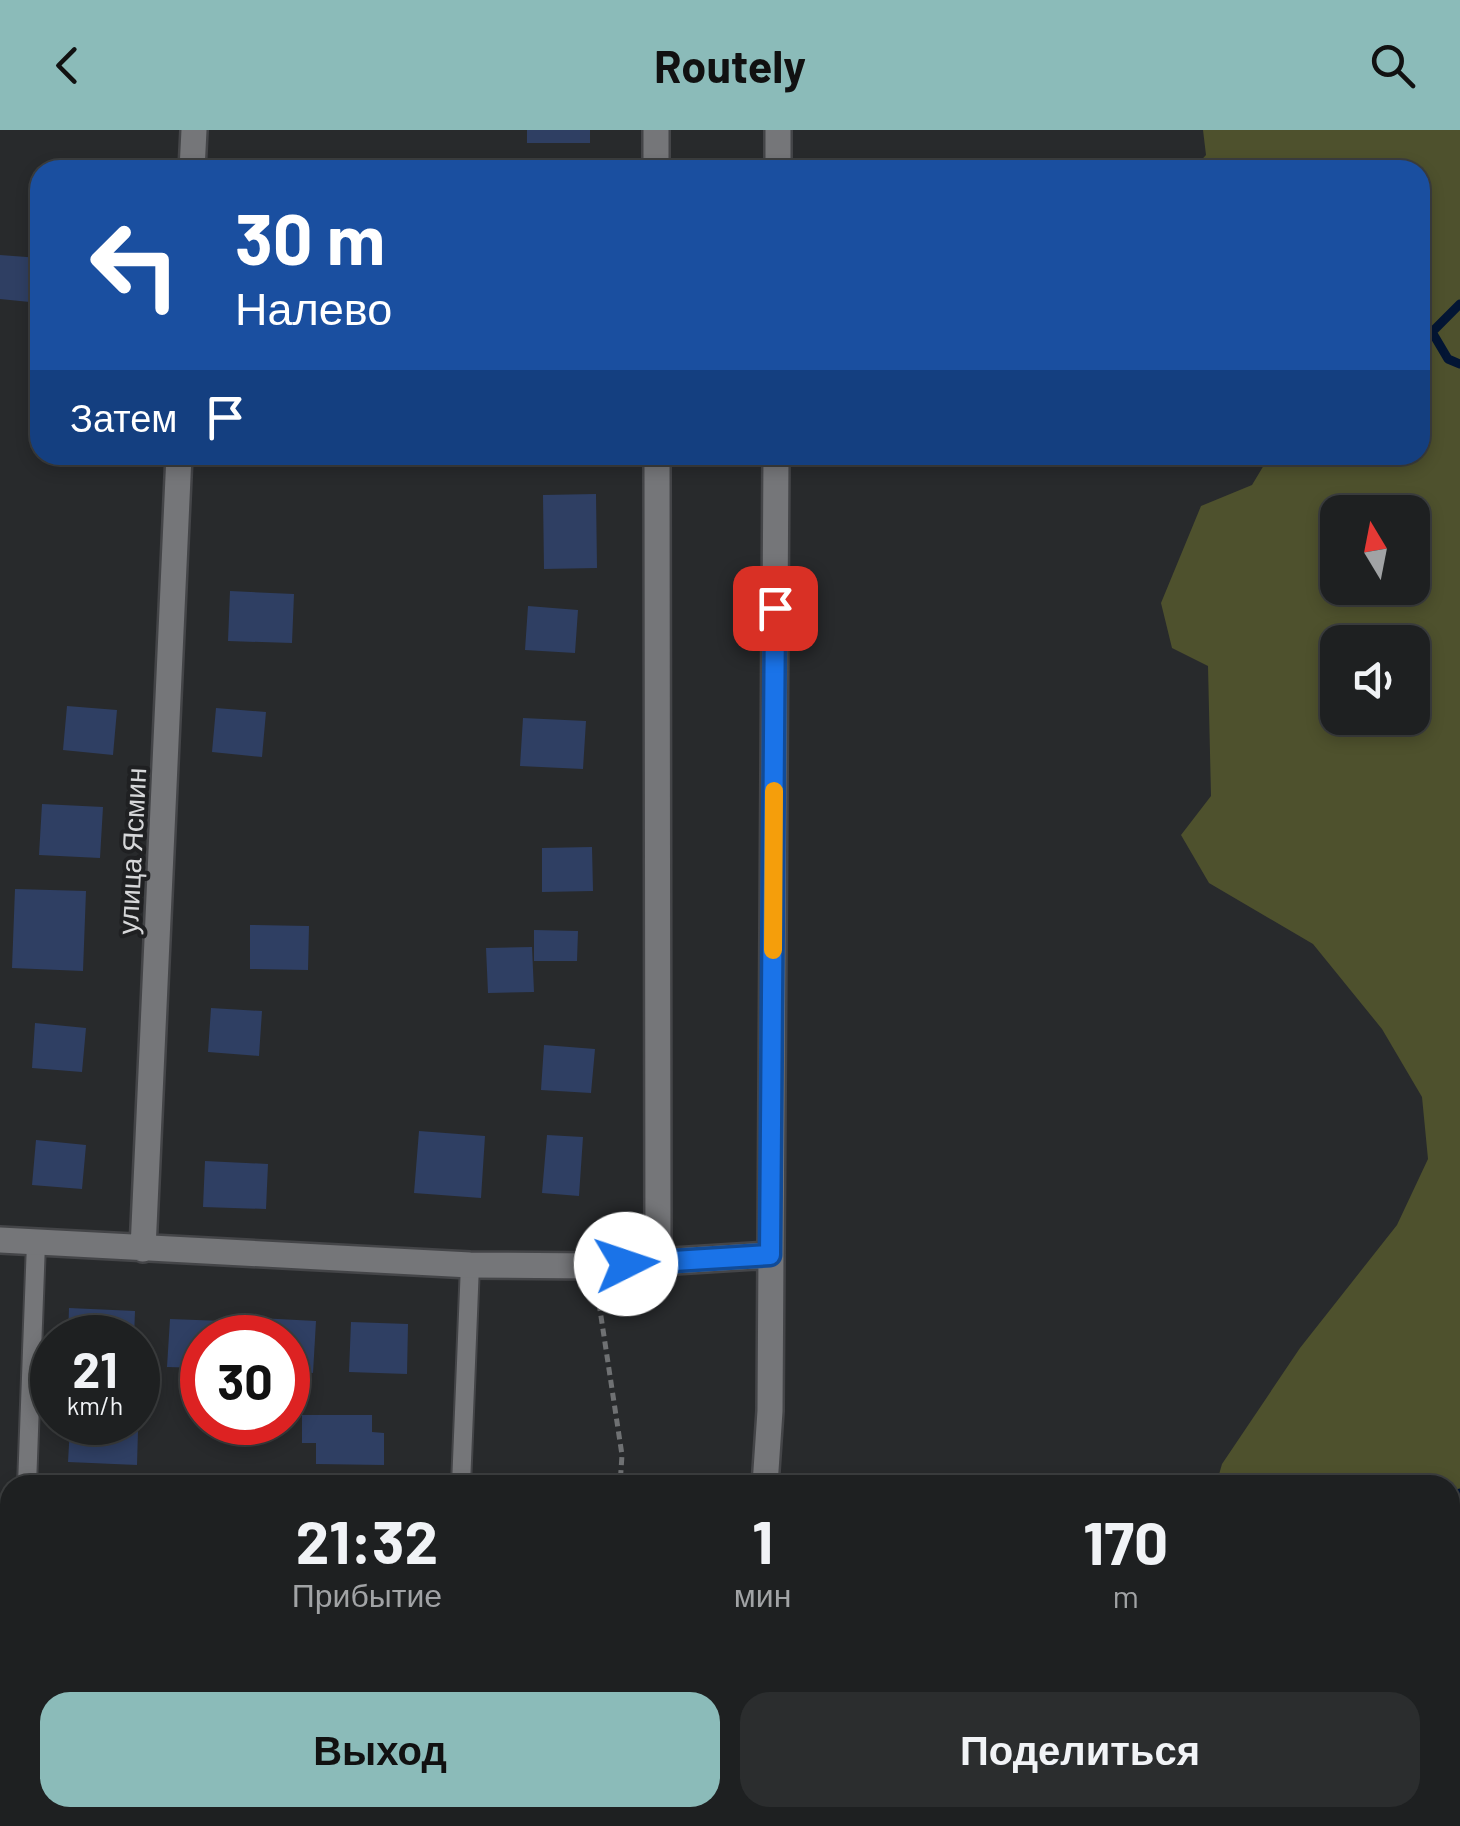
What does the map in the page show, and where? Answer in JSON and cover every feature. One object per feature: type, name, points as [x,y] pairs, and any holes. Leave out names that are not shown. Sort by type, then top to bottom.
[{"type":"street","points":[[192,160],[194,130]]},
{"type":"street","points":[[656,130],[656,160]]},
{"type":"street","points":[[778,130],[778,160]]},
{"type":"street","name":"улица Ясмин","points":[[143,1249],[180,465]]},
{"type":"street","points":[[657,465],[658,1261]]},
{"type":"street","points":[[766,1475],[770,1411],[776,465]]},
{"type":"street","points":[[0,1240],[470,1265],[594,1266],[770,1255]]},
{"type":"lane","points":[[27,1475],[36,1243]]},
{"type":"lane","points":[[461,1475],[470,1265]]},
{"type":"path","points":[[594,1266],[622,1456],[621,1475]]},
{"type":"green space","points":[[1203,130],[1460,130],[1460,1475],[1219,1475],[1222,1464],[1300,1348],[1397,1225],[1428,1159],[1422,1097],[1382,1029],[1313,944],[1209,883],[1181,835],[1211,796],[1208,666],[1172,648],[1161,603],[1201,506],[1252,485],[1264,465],[1430,465],[1430,160],[1201,160],[1206,155]]},
{"type":"building","points":[[527,130],[590,130],[590,143],[527,143]]},
{"type":"building","points":[[0,255],[30,257],[30,302],[0,299]]},
{"type":"building","points":[[596,494],[597,568],[544,569],[543,495]]},
{"type":"building","points":[[230,591],[294,594],[292,643],[228,641]]},
{"type":"building","points":[[528,606],[578,610],[575,653],[525,650]]},
{"type":"building","points":[[67,706],[117,710],[113,755],[63,750]]},
{"type":"building","points":[[216,708],[266,712],[262,757],[212,752]]},
{"type":"building","points":[[523,718],[586,721],[583,769],[520,766]]},
{"type":"building","points":[[42,804],[103,807],[100,858],[39,855]]},
{"type":"building","points":[[592,847],[593,891],[542,892],[542,848]]},
{"type":"building","points":[[15,889],[86,891],[83,971],[12,968]]},
{"type":"building","points":[[250,925],[309,926],[308,970],[250,969]]},
{"type":"building","points":[[534,930],[578,931],[577,961],[534,961]]},
{"type":"building","points":[[532,947],[534,992],[488,993],[486,948]]},
{"type":"building","points":[[211,1008],[262,1011],[259,1056],[208,1052]]},
{"type":"building","points":[[35,1023],[86,1028],[82,1072],[32,1068]]},
{"type":"building","points":[[544,1045],[595,1049],[591,1093],[541,1090]]},
{"type":"building","points":[[419,1131],[485,1136],[481,1198],[414,1193]]},
{"type":"building","points":[[547,1135],[583,1137],[579,1196],[542,1193]]},
{"type":"building","points":[[36,1140],[86,1145],[82,1189],[32,1185]]},
{"type":"building","points":[[205,1161],[268,1164],[266,1209],[203,1207]]},
{"type":"building","points":[[69,1308],[135,1311],[135,1315],[69,1315]]},
{"type":"building","points":[[170,1319],[180,1319],[180,1367],[167,1367]]},
{"type":"building","points":[[310,1321],[316,1321],[313,1373],[310,1373]]},
{"type":"building","points":[[351,1322],[408,1324],[407,1374],[349,1372]]},
{"type":"building","points":[[310,1415],[372,1415],[372,1432],[384,1433],[384,1465],[316,1464],[316,1443],[310,1443]]},
{"type":"building","points":[[69,1445],[138,1445],[137,1465],[68,1462]]},
{"type":"building","points":[[86,1473],[155,1475],[86,1475]]},
{"type":"waterway","points":[[1460,304],[1432,332],[1448,359],[1460,364]]},
{"type":"slow traffic","points":[[773,950],[774,791]]},
{"type":"route","points":[[626,1264],[770,1255],[775,608]]}]
